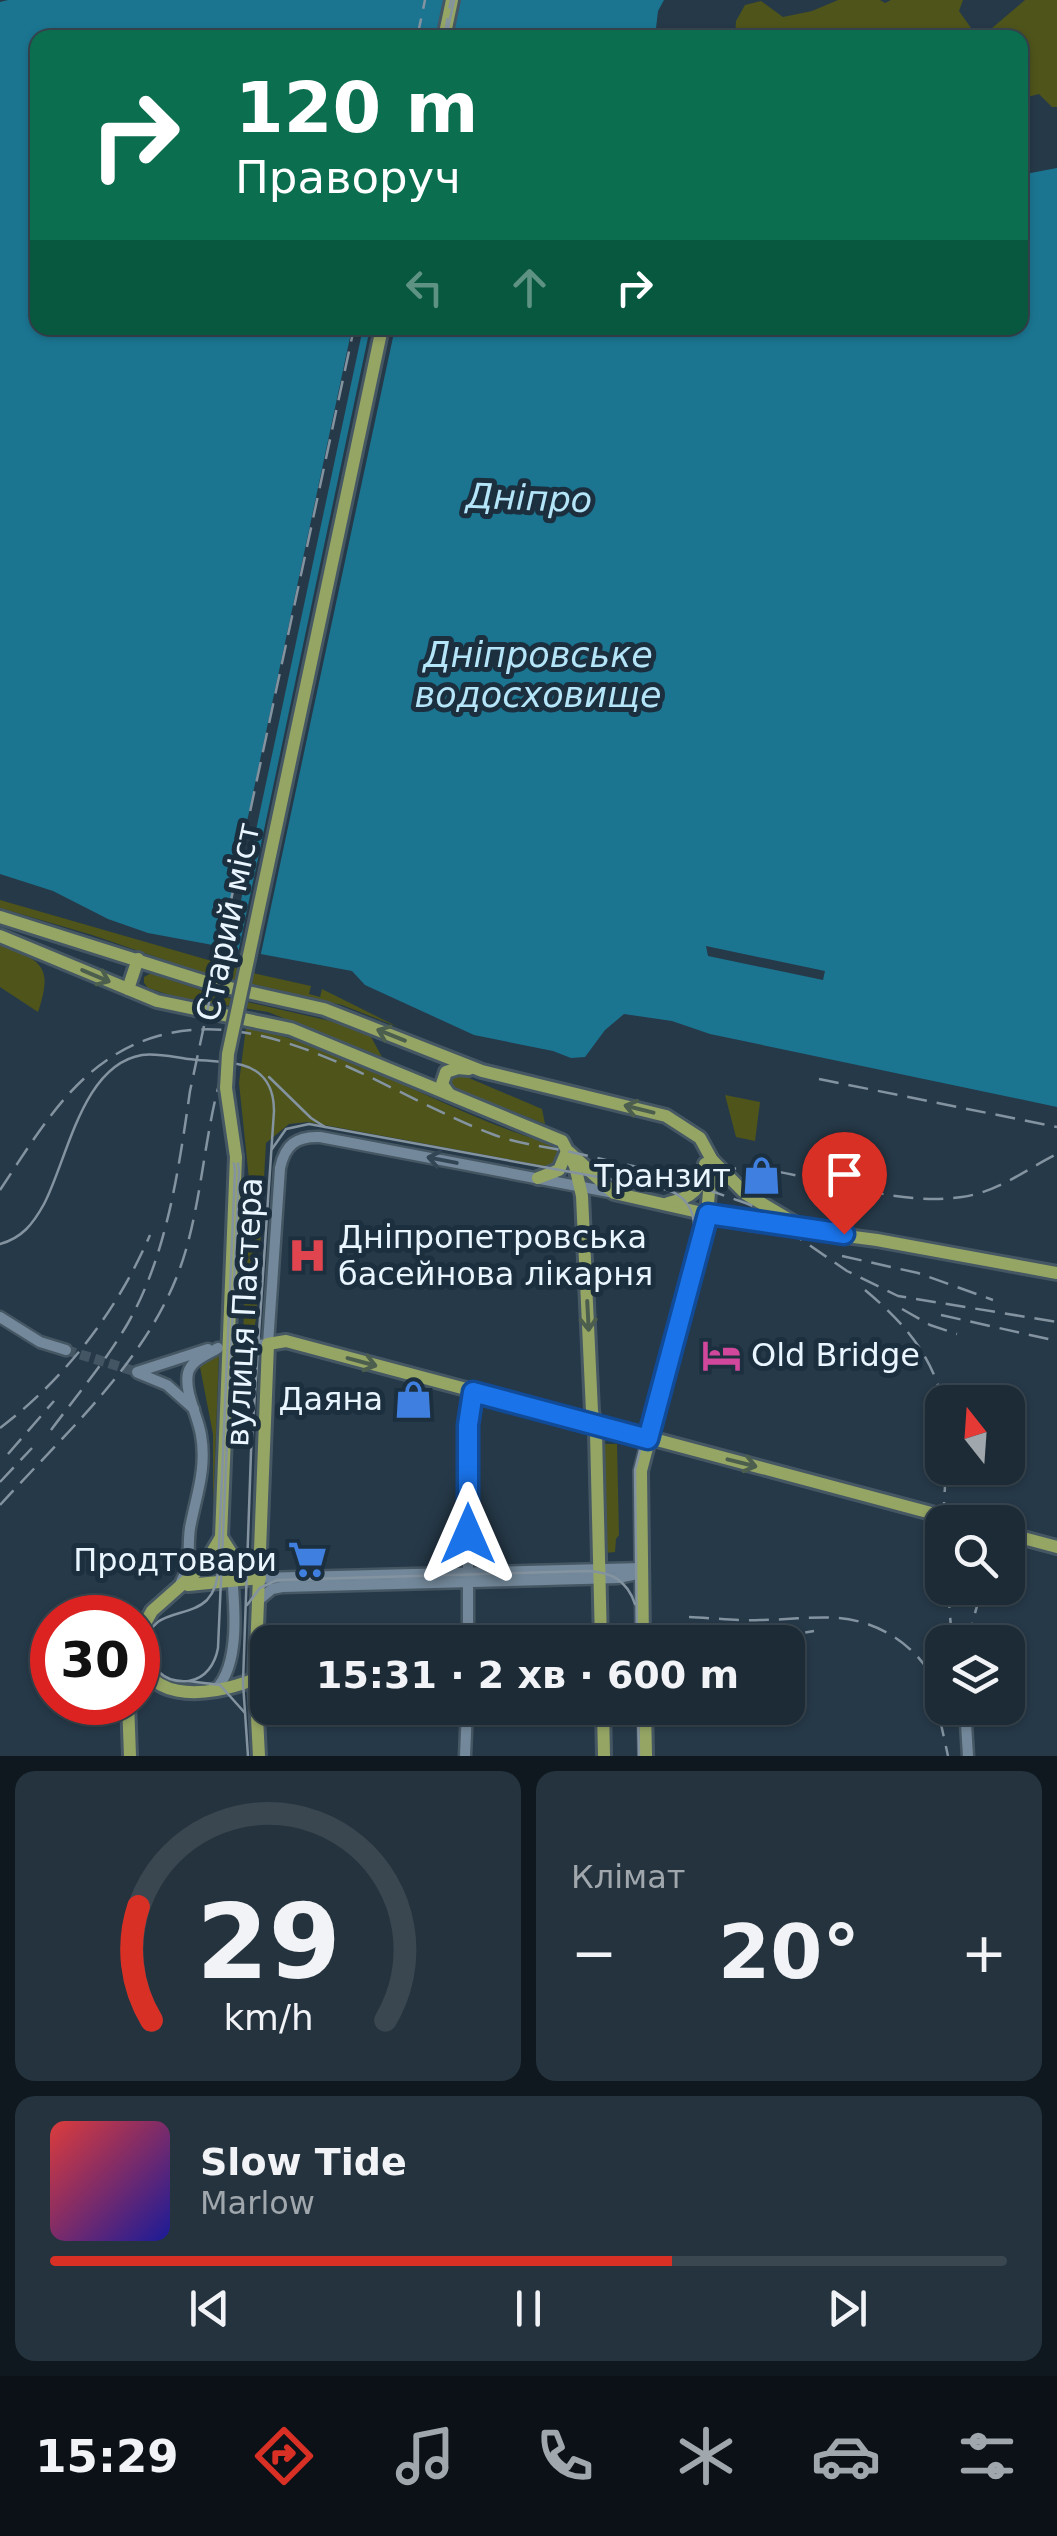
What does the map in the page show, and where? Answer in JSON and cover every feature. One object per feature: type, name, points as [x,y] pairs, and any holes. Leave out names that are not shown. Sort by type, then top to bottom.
[{"type":"main road","points":[[446,30],[452,0]]},
{"type":"main road","name":"Старий міст","points":[[221,1536],[236,1157],[226,1082],[228,1054],[381,335]]},
{"type":"main road","points":[[0,916],[212,984],[324,1009],[482,1071],[666,1116],[700,1138],[712,1160],[754,1201],[810,1229]]},
{"type":"main road","points":[[0,936],[171,1006],[250,1018],[290,1029],[558,1137],[581,1187],[601,1625]]},
{"type":"main road","points":[[54,958],[62,944],[80,940]]},
{"type":"main road","points":[[128,989],[138,959]]},
{"type":"main road","points":[[454,1098],[442,1084],[446,1072],[458,1068],[482,1071]]},
{"type":"main road","points":[[666,1203],[684,1199],[700,1186],[705,1162],[700,1138]]},
{"type":"main road","points":[[538,1178],[559,1170],[567,1151]]},
{"type":"main road","points":[[567,1151],[614,1194],[708,1214],[1057,1272]]},
{"type":"main road","points":[[643,1625],[640,1481],[708,1214],[712,1160]]},
{"type":"main road","points":[[268,1344],[286,1342],[925,1512]]},
{"type":"main road","name":"вулиця Пастера","points":[[258,1625],[268,1344]]},
{"type":"main road","points":[[221,1536],[248,1572],[260,1578]]},
{"type":"main road","points":[[160,1604],[205,1564],[221,1536]]},
{"type":"main road","points":[[1025,1539],[1057,1547]]},
{"type":"main road","points":[[177,1590],[203,1581],[260,1578]]},
{"type":"main road","points":[[160,1684],[170,1690],[214,1690],[250,1681]]},
{"type":"main road","points":[[129,1725],[130,1756]]},
{"type":"main road","points":[[258,1725],[259,1756]]},
{"type":"main road","points":[[603,1725],[604,1756]]},
{"type":"main road","points":[[645,1725],[646,1756]]},
{"type":"street","name":"вулиця Пастера","points":[[268,1344],[280,1168],[288,1146],[296,1139],[320,1137],[614,1194]]},
{"type":"street","points":[[0,1317],[40,1342],[66,1350]]},
{"type":"street","points":[[240,1347],[268,1344]]},
{"type":"street","points":[[177,1590],[189,1566],[202,1478],[202,1436],[188,1374],[199,1358],[218,1348],[138,1372],[166,1385],[194,1410]]},
{"type":"street","points":[[468,1625],[468,1425],[473,1392]]},
{"type":"street","points":[[190,1539],[197,1548],[205,1548],[221,1536]]},
{"type":"street","points":[[214,1690],[224,1680],[231,1662],[230,1552]]},
{"type":"street","points":[[259,1600],[272,1588],[282,1587],[642,1570]]},
{"type":"street","points":[[260,1578],[468,1577]]},
{"type":"street","points":[[465,1756],[466,1725]]},
{"type":"street","points":[[966,1725],[968,1756]]},
{"type":"green space","points":[[838,0],[963,0],[959,11],[976,30],[735,30],[745,5],[761,1],[783,17]]},
{"type":"green space","points":[[1025,0],[1057,0],[1057,107],[1039,94],[1028,97],[1028,30],[990,30]]},
{"type":"green space","points":[[0,900],[311,986],[309,994],[320,997],[322,989],[398,1027],[342,1005],[200,972],[0,908]]},
{"type":"green space","points":[[0,944],[26,955],[41,968],[44,985],[38,1012],[0,987]]},
{"type":"green space","points":[[151,973],[212,994],[339,1023],[370,1035],[382,1057],[268,1012],[179,998],[148,988],[144,977]]},
{"type":"green space","points":[[246,1027],[323,1050],[472,1115],[548,1143],[560,1158],[555,1168],[308,1122],[289,1124],[266,1143],[256,1319],[254,1329],[243,1337],[249,1179],[239,1083]]},
{"type":"green space","points":[[462,1075],[542,1109],[545,1124],[453,1088],[451,1079]]},
{"type":"green space","points":[[725,1095],[760,1102],[755,1141],[736,1137]]},
{"type":"green space","points":[[219,1354],[213,1511],[213,1434],[200,1367],[204,1359]]},
{"type":"green space","points":[[602,1444],[617,1444],[619,1535],[615,1552],[605,1553]]},
{"type":"water","name":"Дніпровське водосховище","points":[[664,0],[656,30],[30,30],[30,335],[1028,335],[1028,173],[1057,168],[1057,1107],[710,1034],[672,1021],[624,1014],[605,1030],[585,1057],[571,1058],[474,1035],[365,985],[352,971],[148,933],[108,919],[53,891],[0,874],[0,2]]},
{"type":"pier","points":[[351,335],[362,335],[230,952],[219,953]]},
{"type":"pier","points":[[369,335],[394,335],[260,958],[238,953]]},
{"type":"pier","points":[[706,946],[825,971],[823,980],[708,956]]},
{"type":"tunnel","points":[[66,1350],[137,1372]]},
{"type":"tram line","points":[[448,30],[454,0]]},
{"type":"tram line","points":[[379,335],[225,1061],[224,1089],[235,1171],[218,1571],[207,1600],[162,1619],[150,1633],[152,1663],[162,1675],[177,1681],[189,1681],[205,1673],[218,1648],[239,1171],[228,1088],[229,1061],[383,335]]},
{"type":"tram line","points":[[0,1244],[21,1234],[36,1218],[91,1094],[122,1062],[153,1054],[228,1063],[250,1068],[267,1082],[274,1111],[251,1452],[243,1683],[248,1756]]},
{"type":"tram line","points":[[269,1077],[325,1127]]},
{"type":"tram line","points":[[272,1149],[286,1129],[309,1124],[664,1189],[679,1195],[688,1206],[694,1235],[635,1470],[637,1625]]},
{"type":"tram line","points":[[247,1605],[260,1588],[277,1580],[587,1571],[617,1579],[628,1589],[635,1604]]},
{"type":"tram line","points":[[188,1681],[220,1685],[245,1713]]},
{"type":"tram line","points":[[638,1725],[639,1756]]},
{"type":"railway","points":[[419,30],[425,0]]},
{"type":"railway","points":[[445,30],[451,0]]},
{"type":"railway","points":[[51,1430],[128,1323],[162,1240],[190,1091],[352,335]]},
{"type":"railway","points":[[0,1505],[131,1357],[171,1290],[185,1253],[381,335]]},
{"type":"railway","points":[[0,1190],[48,1119],[106,1060],[158,1036],[201,1029],[244,1032],[287,1043],[501,1137],[657,1170],[760,1169],[887,1195],[938,1199],[988,1190],[1057,1154]]},
{"type":"railway","points":[[819,1079],[1057,1127]]},
{"type":"railway","points":[[677,1179],[751,1205],[847,1271],[898,1296],[1057,1322]]},
{"type":"railway","points":[[0,1428],[47,1387],[87,1341],[122,1290],[150,1235]]},
{"type":"railway","points":[[842,1256],[918,1273],[993,1300]]},
{"type":"railway","points":[[865,1290],[914,1340],[938,1385]]},
{"type":"railway","points":[[902,1309],[957,1334]]},
{"type":"railway","points":[[941,1315],[1057,1341]]},
{"type":"railway","points":[[8,1454],[54,1401]]},
{"type":"railway","points":[[0,1482],[32,1448]]},
{"type":"railway","points":[[944,1505],[945,1485]]},
{"type":"railway","points":[[949,1605],[951,1625]]},
{"type":"railway","points":[[972,1625],[977,1605]]},
{"type":"railway","points":[[689,1617],[819,1617],[856,1621],[889,1634],[925,1666]]},
{"type":"railway","points":[[805,1632],[814,1631]]},
{"type":"railway","points":[[941,1725],[948,1756]]},
{"type":"place","name":"Транзит","points":[[761,1176]]},
{"type":"place","name":"Дніпропетровська басейнова лікарня","points":[[308,1255]]},
{"type":"place","name":"Old Bridge","points":[[721,1355]]},
{"type":"place","name":"Даяна","points":[[413,1399]]},
{"type":"place","name":"Продтовари","points":[[307,1560]]},
{"type":"route","points":[[468,1534],[468,1425],[473,1392],[648,1439],[708,1214],[844,1234]]},
{"type":"water label","name":"Дніпро","points":[[529,498]]}]
